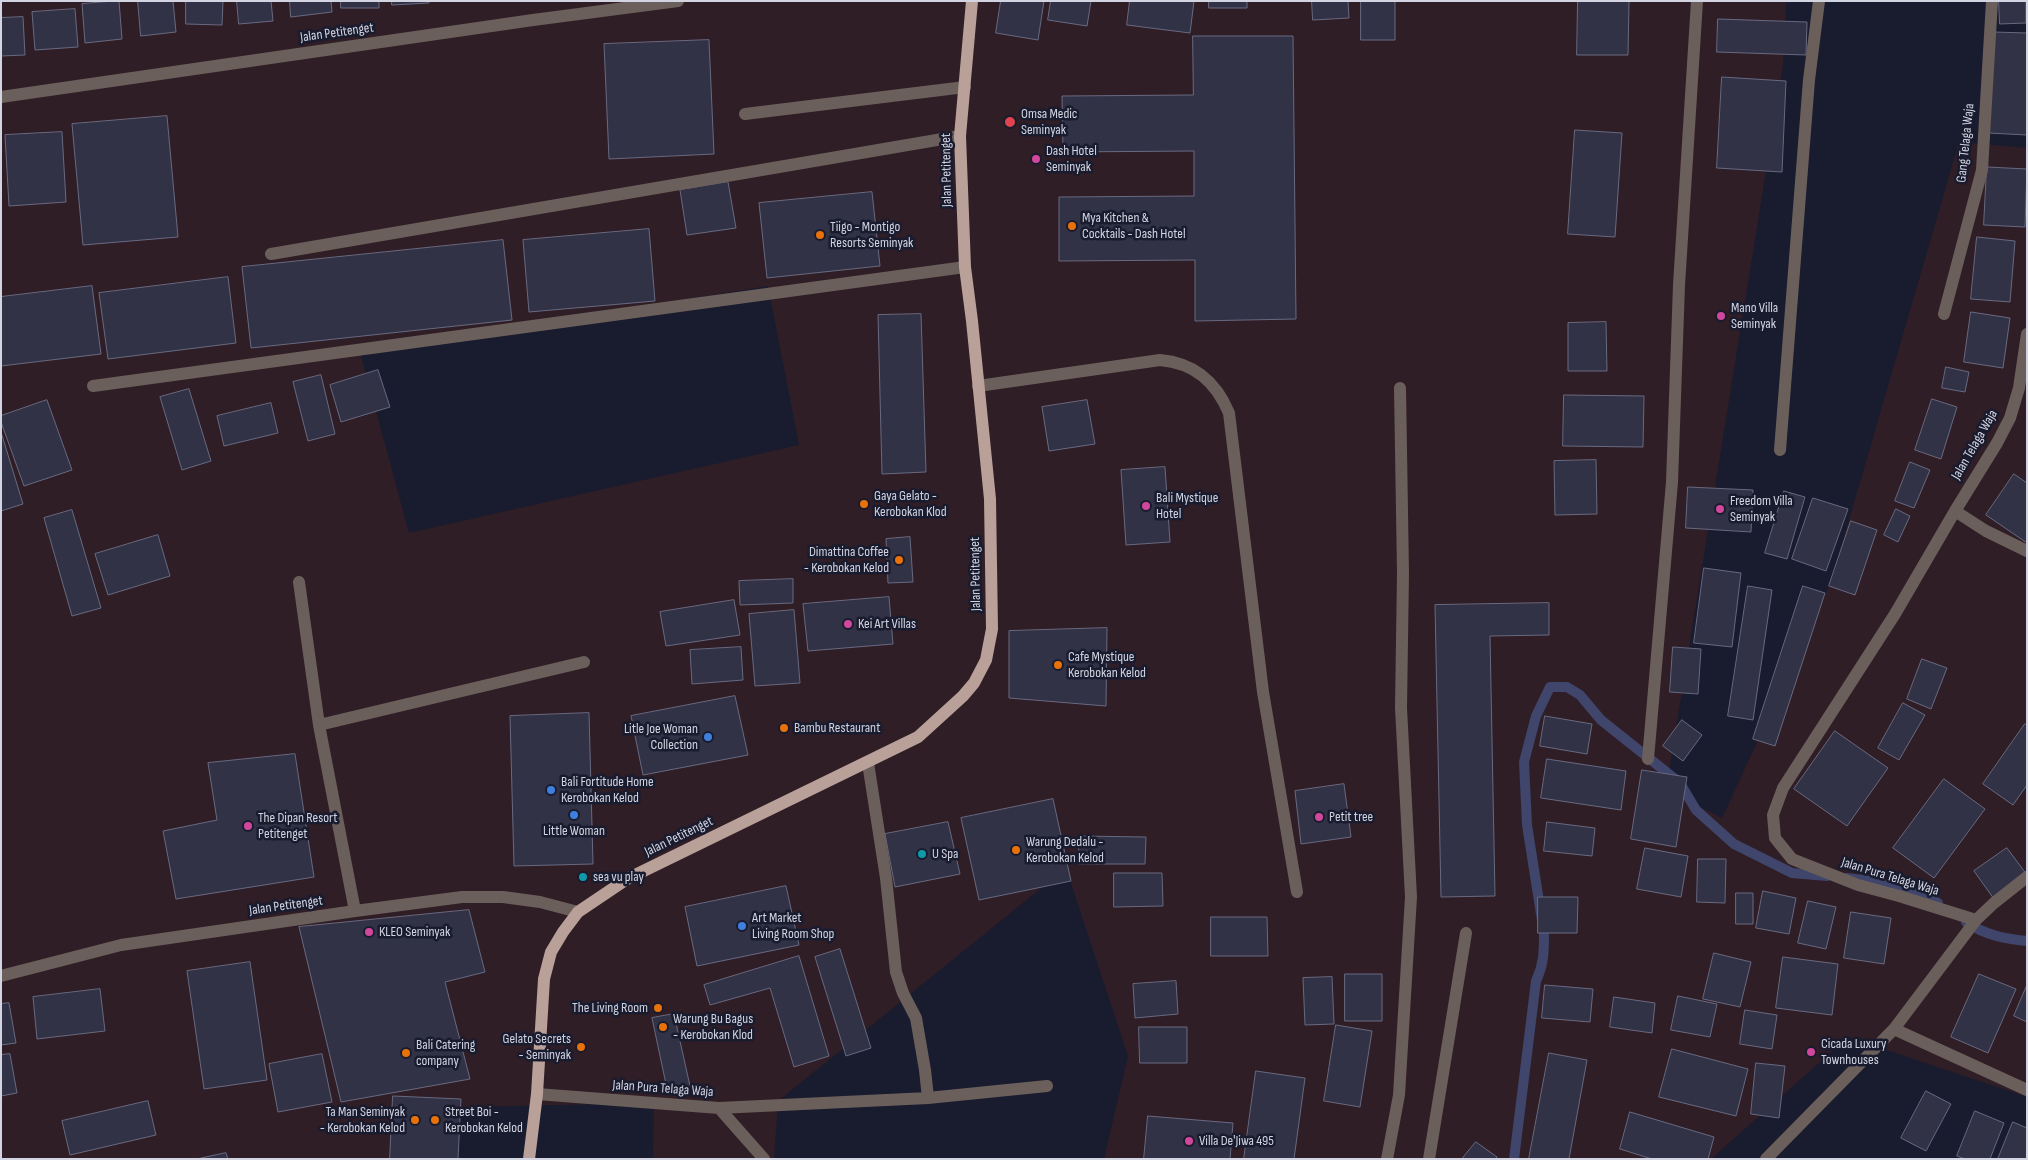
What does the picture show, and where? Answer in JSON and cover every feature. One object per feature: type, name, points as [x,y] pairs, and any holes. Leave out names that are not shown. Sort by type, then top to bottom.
[{"type":"main road","name":"Jalan Petitenget","points":[[529,1159],[537,1094],[544,979],[551,952],[578,912],[627,879],[868,764],[918,738],[963,696],[974,683],[986,660],[992,629],[990,499],[965,267],[960,136],[972,1]]},
{"type":"street","name":"Jalan Petitenget","points":[[1,97],[533,20],[678,1]]},
{"type":"street","points":[[1648,759],[1672,482],[1679,285],[1697,1]]},
{"type":"street","points":[[1780,450],[1809,80],[1819,1]]},
{"type":"street","name":"Gang Telaga Waja","points":[[1944,314],[1982,170],[1992,1]]},
{"type":"street","points":[[745,114],[965,87]]},
{"type":"street","points":[[271,254],[960,136]]},
{"type":"street","points":[[93,386],[965,267]]},
{"type":"street","name":"Jalan Telaga Waja","points":[[1954,510],[1997,443],[2010,418],[2019,388],[2027,334]]},
{"type":"street","points":[[978,386],[1160,360],[1186,365],[1204,376],[1222,396],[1229,414],[1263,692],[1296,892]]},
{"type":"street","points":[[1387,1159],[1399,1095],[1411,897],[1401,708],[1403,564],[1400,388]]},
{"type":"street","points":[[1954,510],[1986,531],[2027,551]]},
{"type":"street","name":"Jalan Pura Telaga Waja","points":[[1954,510],[1895,614],[1783,788],[1773,816],[1775,838],[1792,859],[1858,885],[1976,920]]},
{"type":"street","points":[[300,582],[319,725],[355,911]]},
{"type":"street","points":[[319,725],[584,662]]},
{"type":"street","points":[[868,764],[886,878],[896,972],[916,1018],[928,1098]]},
{"type":"street","points":[[1766,1159],[1894,1029],[1976,920],[2027,877]]},
{"type":"street","name":"Jalan Petitenget","points":[[1,976],[121,945],[355,911],[462,898],[504,897],[540,902],[578,912]]},
{"type":"street","points":[[1429,1159],[1466,933]]},
{"type":"street","points":[[1894,1029],[2027,1090]]},
{"type":"street","points":[[719,1108],[928,1098],[1047,1086]]},
{"type":"street","name":"Jalan Pura Telaga Waja","points":[[537,1094],[719,1108],[764,1159]]},
{"type":"shaded area","points":[[1,1],[1786,1],[1783,66],[1666,790],[1722,818],[1831,582],[1959,142],[2027,148],[2027,1097],[1848,1037],[1711,1159],[1104,1159],[1128,1056],[1066,868],[778,1101],[774,1159],[653,1159],[654,1103],[460,1107],[456,1159],[1,1159]],"holes":[[[768,286],[799,445],[409,533],[360,352]]]},
{"type":"building","points":[[119,1],[122,39],[85,43],[82,4]]},
{"type":"building","points":[[138,1],[173,1],[176,32],[141,36]]},
{"type":"building","points":[[186,1],[223,1],[222,25],[186,24]]},
{"type":"building","points":[[237,1],[271,1],[273,21],[239,24]]},
{"type":"building","points":[[290,1],[331,1],[332,12],[291,17]]},
{"type":"building","points":[[341,1],[379,1],[379,8],[341,8]]},
{"type":"building","points":[[392,1],[429,1],[429,3],[392,5]]},
{"type":"building","points":[[1001,1],[1044,1],[1038,40],[996,33]]},
{"type":"building","points":[[1051,1],[1091,1],[1087,26],[1048,20]]},
{"type":"building","points":[[1130,1],[1194,1],[1190,33],[1127,25]]},
{"type":"building","points":[[1209,1],[1247,1],[1247,8],[1209,8]]},
{"type":"building","points":[[1312,1],[1348,1],[1349,18],[1313,20]]},
{"type":"building","points":[[1361,1],[1395,1],[1395,40],[1361,40]]},
{"type":"building","points":[[1578,1],[1629,1],[1628,55],[1577,55]]},
{"type":"building","points":[[1999,1],[2026,1],[2026,23],[2000,24]]},
{"type":"building","points":[[75,9],[78,47],[35,50],[32,12]]},
{"type":"building","points":[[23,17],[25,55],[1,56],[1,18]]},
{"type":"building","points":[[1718,19],[1807,22],[1806,55],[1717,52]]},
{"type":"building","points":[[1994,32],[2027,33],[2027,135],[1988,133]]},
{"type":"building","points":[[1193,36],[1293,36],[1296,319],[1195,321],[1195,260],[1059,261],[1059,197],[1194,196],[1194,151],[1063,152],[1062,96],[1193,95]]},
{"type":"building","points":[[709,40],[714,154],[609,159],[604,44]]},
{"type":"building","points":[[1722,77],[1786,81],[1782,172],[1717,168]]},
{"type":"building","points":[[167,116],[178,237],[83,245],[72,124]]},
{"type":"building","points":[[1575,130],[1622,133],[1615,237],[1568,234]]},
{"type":"building","points":[[62,132],[66,202],[9,206],[5,135]]},
{"type":"building","points":[[1987,167],[2027,169],[2025,227],[1984,225]]},
{"type":"building","points":[[728,182],[736,228],[687,235],[680,190]]},
{"type":"building","name":"Tiigo - Montigo Resorts Seminyak","points":[[872,192],[880,266],[767,278],[759,203]]},
{"type":"building","points":[[649,229],[655,301],[529,312],[523,240]]},
{"type":"building","points":[[1977,237],[2015,241],[2010,302],[1971,299]]},
{"type":"building","points":[[503,240],[512,320],[251,348],[242,267]]},
{"type":"building","points":[[228,277],[236,343],[108,359],[99,293]]},
{"type":"building","points":[[92,286],[101,354],[1,366],[1,297]]},
{"type":"building","points":[[1971,312],[2010,318],[2003,368],[1964,362]]},
{"type":"building","points":[[921,314],[926,472],[882,474],[878,315]]},
{"type":"building","points":[[1606,322],[1607,371],[1568,371],[1568,323]]},
{"type":"building","points":[[1946,367],[1969,372],[1965,392],[1942,388]]},
{"type":"building","points":[[378,370],[390,407],[341,422],[330,385]]},
{"type":"building","points":[[321,375],[335,434],[308,441],[293,382]]},
{"type":"building","points":[[189,389],[211,461],[182,470],[160,397]]},
{"type":"building","points":[[1564,395],[1644,396],[1643,447],[1563,446]]},
{"type":"building","points":[[1932,399],[1957,407],[1941,459],[1915,450]]},
{"type":"building","points":[[47,400],[72,470],[24,486],[1,422],[1,416]]},
{"type":"building","points":[[1087,400],[1095,444],[1049,451],[1042,407]]},
{"type":"building","points":[[271,403],[278,433],[224,446],[217,416]]},
{"type":"building","points":[[1,432],[23,504],[1,511]]},
{"type":"building","points":[[1596,460],[1597,514],[1555,515],[1554,461]]},
{"type":"building","points":[[1910,462],[1930,470],[1914,508],[1895,501]]},
{"type":"building","name":"Bali Mystique Hotel","points":[[1165,467],[1170,542],[1126,545],[1121,470]]},
{"type":"building","points":[[2014,474],[2027,483],[2027,543],[1986,515]]},
{"type":"building","name":"Freedom Villa Seminyak","points":[[1688,487],[1753,490],[1751,532],[1686,528]]},
{"type":"building","points":[[1784,491],[1805,497],[1787,559],[1765,553]]},
{"type":"building","points":[[1813,498],[1848,509],[1826,571],[1792,559]]},
{"type":"building","points":[[1896,509],[1910,516],[1898,542],[1884,535]]},
{"type":"building","points":[[72,510],[101,608],[72,616],[44,518]]},
{"type":"building","points":[[1851,521],[1877,530],[1855,595],[1829,586]]},
{"type":"building","points":[[158,535],[170,576],[108,595],[95,554]]},
{"type":"building","name":"Dimattina Coffee - Kerobokan Kelod","points":[[910,537],[913,582],[888,583],[886,539]]},
{"type":"building","points":[[1704,568],[1741,573],[1732,647],[1694,643]]},
{"type":"building","points":[[793,579],[793,603],[740,605],[739,581]]},
{"type":"building","points":[[1748,586],[1772,590],[1753,720],[1728,716]]},
{"type":"building","points":[[1803,586],[1825,593],[1775,746],[1753,739]]},
{"type":"building","name":"Kei Art Villas","points":[[889,597],[893,644],[808,651],[803,604]]},
{"type":"building","points":[[734,600],[740,635],[666,646],[660,612]]},
{"type":"building","points":[[1549,603],[1549,635],[1490,636],[1495,896],[1441,897],[1435,605]]},
{"type":"building","points":[[794,610],[800,683],[755,686],[749,614]]},
{"type":"building","name":"Cafe Mystique Kerobokan Kelod","points":[[1107,628],[1106,706],[1009,698],[1009,631]]},
{"type":"building","points":[[741,647],[743,680],[692,684],[690,650]]},
{"type":"building","points":[[1673,647],[1701,649],[1698,694],[1670,692]]},
{"type":"building","points":[[1922,659],[1947,668],[1931,709],[1907,699]]},
{"type":"building","points":[[735,696],[748,755],[643,775],[631,716]]},
{"type":"building","points":[[1903,703],[1925,715],[1899,760],[1878,748]]},
{"type":"building","name":"Bali Fortitude Home Kerobokan Kelod","points":[[589,713],[593,864],[514,866],[510,716]]},
{"type":"building","points":[[1545,716],[1592,724],[1587,754],[1540,746]]},
{"type":"building","points":[[1682,720],[1702,735],[1683,761],[1663,746]]},
{"type":"building","points":[[2025,724],[2027,725],[2027,785],[2013,805],[1983,784]]},
{"type":"building","points":[[1835,731],[1888,768],[1847,826],[1794,789]]},
{"type":"building","name":"The Dipan Resort Petitenget","points":[[295,754],[314,877],[176,899],[163,831],[217,820],[208,763]]},
{"type":"building","points":[[1547,759],[1626,771],[1621,810],[1541,798]]},
{"type":"building","points":[[1642,770],[1687,777],[1676,847],[1631,839]]},
{"type":"building","points":[[1944,779],[1985,809],[1934,878],[1893,848]]},
{"type":"building","points":[[1344,784],[1351,837],[1301,844],[1295,791]]},
{"type":"building","name":"Warung Dedalu - Kerobokan Kelod","points":[[1053,799],[1071,881],[979,900],[961,818]]},
{"type":"building","name":"U Spa","points":[[948,822],[960,874],[895,887],[885,834]]},
{"type":"building","points":[[1547,822],[1595,828],[1592,856],[1544,851]]},
{"type":"building","points":[[1079,836],[1146,837],[1145,864],[1079,864]]},
{"type":"building","points":[[1645,848],[1688,856],[1681,897],[1637,889]]},
{"type":"building","points":[[2007,848],[2027,875],[1994,899],[1974,871]]},
{"type":"building","points":[[1698,859],[1726,859],[1725,903],[1697,902]]},
{"type":"building","points":[[1114,873],[1162,873],[1163,906],[1114,907]]},
{"type":"building","name":"Art Market Living Room Shop","points":[[786,886],[799,945],[697,966],[685,907]]},
{"type":"building","points":[[1763,891],[1796,898],[1789,934],[1756,928]]},
{"type":"building","points":[[1736,893],[1753,893],[1753,924],[1736,924]]},
{"type":"building","points":[[1538,897],[1578,897],[1577,933],[1538,933]]},
{"type":"building","points":[[1808,901],[1836,907],[1826,949],[1798,943]]},
{"type":"building","name":"KLEO Seminyak","points":[[469,910],[485,972],[445,982],[470,1079],[341,1102],[299,927]]},
{"type":"building","points":[[1851,912],[1891,918],[1884,964],[1844,958]]},
{"type":"building","points":[[1211,917],[1267,917],[1268,956],[1211,956]]},
{"type":"building","points":[[840,949],[871,1048],[846,1056],[815,957]]},
{"type":"building","points":[[1714,953],[1751,962],[1740,1007],[1703,999]]},
{"type":"building","points":[[799,956],[829,1056],[794,1067],[770,988],[710,1005],[704,985]]},
{"type":"building","points":[[1783,957],[1838,964],[1832,1015],[1776,1008]]},
{"type":"building","points":[[250,962],[267,1080],[204,1089],[187,971]]},
{"type":"building","points":[[1345,974],[1382,974],[1382,1021],[1345,1021]]},
{"type":"building","points":[[1979,974],[2016,989],[1988,1053],[1951,1037]]},
{"type":"building","points":[[1332,977],[1334,1024],[1305,1025],[1303,978]]},
{"type":"building","points":[[1176,981],[1178,1014],[1135,1018],[1133,984]]},
{"type":"building","points":[[1545,985],[1593,989],[1590,1022],[1542,1018]]},
{"type":"building","points":[[2027,985],[2027,1022],[2014,1016]]},
{"type":"building","points":[[100,989],[105,1031],[37,1039],[33,997]]},
{"type":"building","points":[[1678,996],[1717,1004],[1710,1037],[1671,1030]]},
{"type":"building","points":[[1614,997],[1655,1003],[1652,1033],[1610,1027]]},
{"type":"building","points":[[9,1003],[16,1043],[1,1045],[1,1004]]},
{"type":"building","points":[[1745,1010],[1777,1015],[1772,1049],[1740,1044]]},
{"type":"building","points":[[674,1014],[690,1086],[667,1089],[652,1018]]},
{"type":"building","points":[[1336,1025],[1372,1031],[1360,1107],[1324,1101]]},
{"type":"building","points":[[1139,1027],[1187,1027],[1187,1063],[1140,1063]]},
{"type":"building","points":[[1672,1049],[1748,1069],[1736,1116],[1659,1097]]},
{"type":"building","points":[[1549,1053],[1587,1060],[1569,1159],[1529,1159]]},
{"type":"building","points":[[10,1054],[17,1093],[1,1096],[1,1055]]},
{"type":"building","points":[[322,1054],[332,1102],[278,1112],[269,1064]]},
{"type":"building","points":[[1756,1063],[1785,1066],[1779,1118],[1751,1114]]},
{"type":"building","points":[[1256,1071],[1305,1078],[1294,1159],[1244,1159]]},
{"type":"building","points":[[1926,1091],[1951,1104],[1926,1151],[1901,1138]]},
{"type":"building","points":[[393,1096],[461,1099],[458,1159],[390,1159]]},
{"type":"building","points":[[148,1101],[156,1135],[70,1155],[62,1121]]},
{"type":"building","points":[[1975,1111],[2004,1123],[1990,1159],[1965,1159],[1957,1156]]},
{"type":"building","points":[[1630,1112],[1714,1137],[1708,1159],[1652,1159],[1620,1149]]},
{"type":"building","name":"Villa De'Jiwa 495","points":[[1148,1116],[1233,1123],[1230,1159],[1144,1159]]},
{"type":"building","points":[[2013,1122],[2027,1128],[2027,1159],[1998,1159]]},
{"type":"building","points":[[1476,1142],[1497,1157],[1496,1159],[1462,1159]]},
{"type":"building","points":[[226,1153],[228,1159],[197,1159]]},
{"type":"waterway","points":[[1514,1159],[1536,981],[1542,963],[1544,946],[1544,933],[1527,825],[1524,762],[1536,716],[1550,687],[1567,687],[1580,695],[1601,720],[1680,783],[1696,810],[1734,844],[1792,873],[1827,876]]},
{"type":"waterway","points":[[1847,878],[1894,886],[1928,897],[1938,903]]},
{"type":"waterway","points":[[1966,922],[1995,936],[2027,941]]},
{"type":"place","name":"Omsa Medic Seminyak","points":[[1010,122]]},
{"type":"place","name":"Dash Hotel Seminyak","points":[[1036,159]]},
{"type":"place","name":"Mya Kitchen & Cocktails - Dash Hotel","points":[[1072,226]]},
{"type":"place","name":"Tiigo - Montigo Resorts Seminyak","points":[[820,235]]},
{"type":"place","name":"Mano Villa Seminyak","points":[[1721,316]]},
{"type":"place","name":"Gaya Gelato - Kerobokan Klod","points":[[864,504]]},
{"type":"place","name":"Bali Mystique Hotel","points":[[1146,506]]},
{"type":"place","name":"Freedom Villa Seminyak","points":[[1720,509]]},
{"type":"place","name":"Dimattina Coffee - Kerobokan Kelod","points":[[899,560]]},
{"type":"place","name":"Kei Art Villas","points":[[848,624]]},
{"type":"place","name":"Cafe Mystique Kerobokan Kelod","points":[[1058,665]]},
{"type":"place","name":"Bambu Restaurant","points":[[784,728]]},
{"type":"place","name":"Litle Joe Woman Collection","points":[[708,737]]},
{"type":"place","name":"Bali Fortitude Home Kerobokan Kelod","points":[[551,790]]},
{"type":"place","name":"Little Woman","points":[[574,815]]},
{"type":"place","name":"Petit tree","points":[[1319,817]]},
{"type":"place","name":"The Dipan Resort Petitenget","points":[[248,826]]},
{"type":"place","name":"Warung Dedalu - Kerobokan Kelod","points":[[1016,850]]},
{"type":"place","name":"U Spa","points":[[922,854]]},
{"type":"place","name":"sea vu play","points":[[583,877]]},
{"type":"place","name":"Art Market Living Room Shop","points":[[742,926]]},
{"type":"place","name":"KLEO Seminyak","points":[[369,932]]},
{"type":"place","name":"The Living Room","points":[[658,1008]]},
{"type":"place","name":"Warung Bu Bagus - Kerobokan Klod","points":[[663,1027]]},
{"type":"place","name":"Gelato Secrets - Seminyak","points":[[581,1047]]},
{"type":"place","name":"Cicada Luxury Townhouses","points":[[1811,1052]]},
{"type":"place","name":"Bali Catering company","points":[[406,1053]]},
{"type":"place","name":"Ta Man Seminyak - Kerobokan Kelod","points":[[415,1120]]},
{"type":"place","name":"Street Boi - Kerobokan Kelod","points":[[435,1120]]},
{"type":"place","name":"Villa De'Jiwa 495","points":[[1189,1141]]}]
